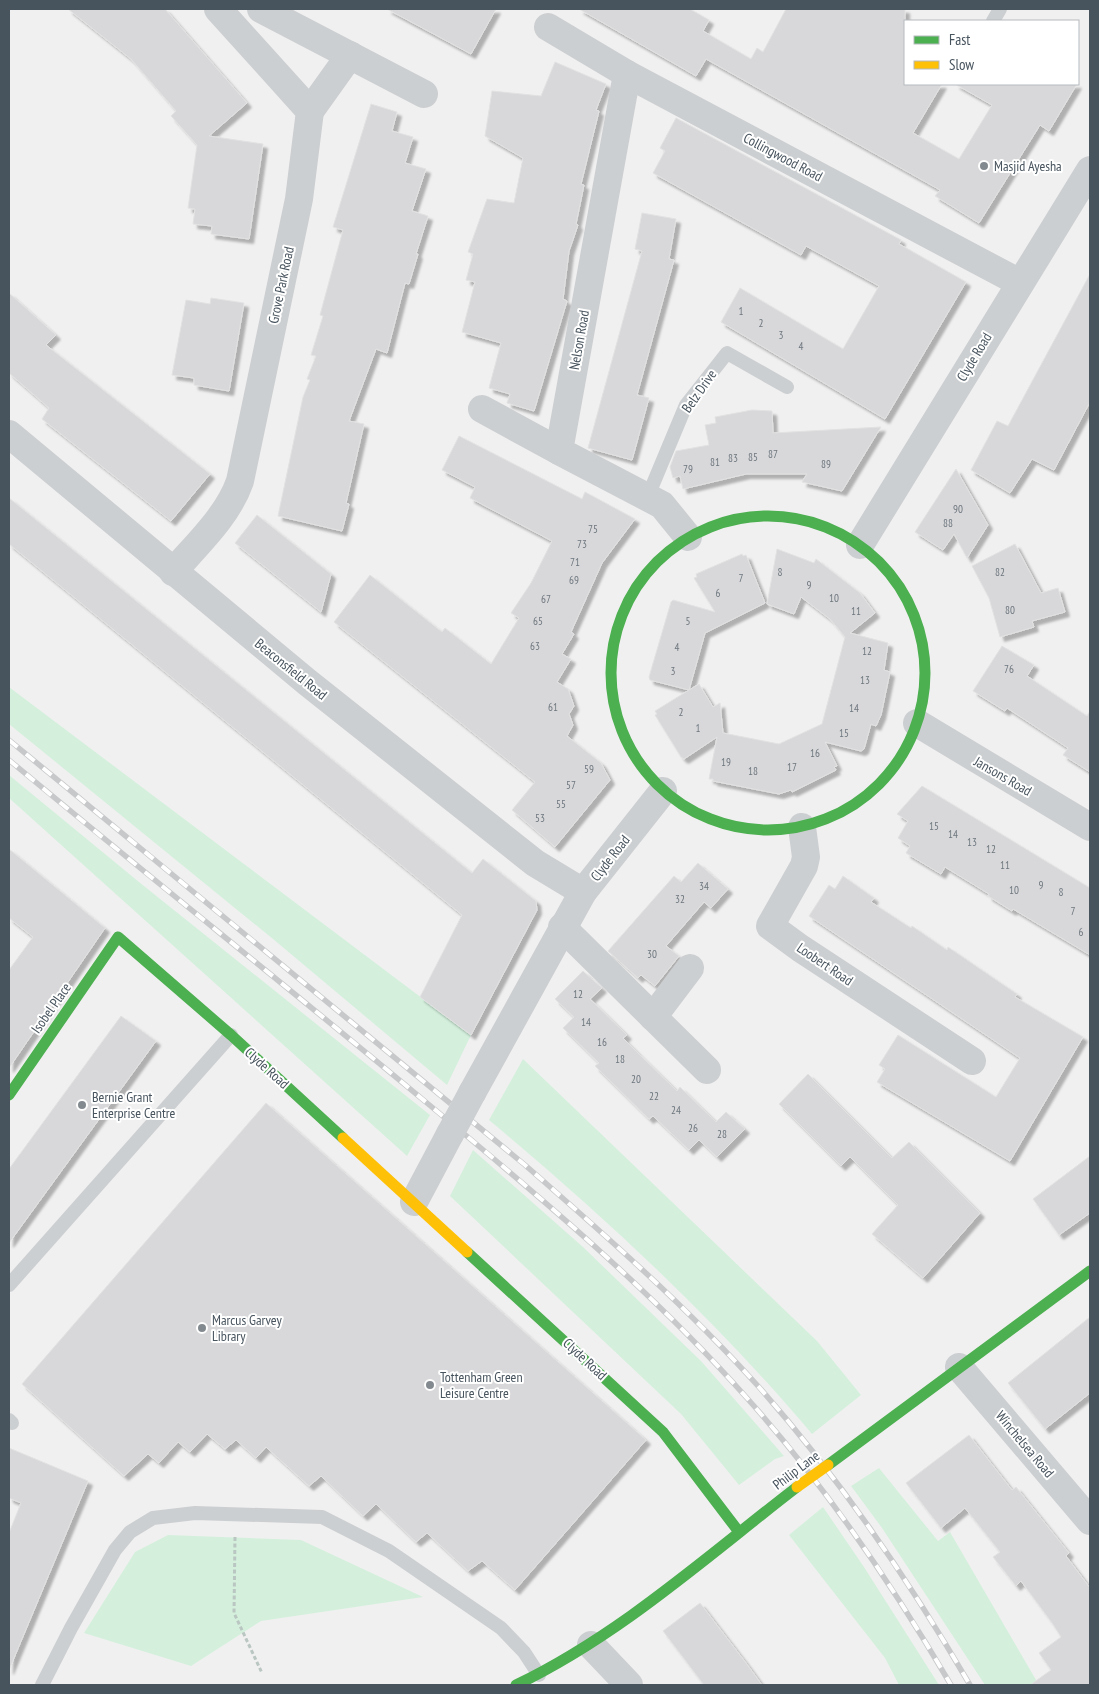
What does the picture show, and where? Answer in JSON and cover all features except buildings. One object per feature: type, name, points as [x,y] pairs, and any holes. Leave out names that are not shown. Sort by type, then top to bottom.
[{"type":"street","points":[[218,9],[310,111],[350,55]]},
{"type":"street","points":[[261,9],[424,94]]},
{"type":"street","name":"Collingwood Road","points":[[548,28],[627,74],[1020,282]]},
{"type":"street","name":"Nelson Road","points":[[558,451],[627,74]]},
{"type":"street","name":"Grove Park Road","points":[[173,572],[225,511],[235,496],[240,481],[300,199],[310,111]]},
{"type":"street","name":"Clyde Road","points":[[860,545],[1090,170]]},
{"type":"street","points":[[482,409],[558,451],[648,496],[668,511],[688,537]]},
{"type":"street","name":"Beaconsfield Road","points":[[9,434],[306,682],[535,863],[583,892]]},
{"type":"street","points":[[767,516],[800,518],[831,528],[860,545],[884,566],[895,579],[912,608],[917,623],[926,671],[922,704],[917,723],[896,764],[862,800],[834,816],[802,827],[761,830],[720,824],[691,810],[663,791],[641,767],[624,739],[612,691],[611,658],[618,626],[640,582],[662,557],[688,537],[734,519],[767,516]]},
{"type":"street","name":"Jansons Road","points":[[917,723],[1090,827]]},
{"type":"street","name":"Clyde Road","points":[[414,1202],[562,927],[583,892],[663,791]]},
{"type":"street","name":"Loobert Road","points":[[802,827],[806,857],[804,866],[770,926],[800,948],[972,1061]]},
{"type":"street","points":[[562,927],[707,1070]]},
{"type":"street","name":"Clyde Road","points":[[118,937],[231,1035],[663,1432],[739,1532]]},
{"type":"street","name":"Isobel Place","points":[[9,1095],[118,937]]},
{"type":"street","points":[[653,1017],[690,968]]},
{"type":"street","name":"Philip Lane","points":[[516,1685],[539,1675],[591,1645],[650,1603],[797,1487],[1090,1270]]},
{"type":"street","name":"Winchelsea Road","points":[[959,1367],[1090,1522]]},
{"type":"street","points":[[591,1645],[629,1685]]},
{"type":"lane","points":[[994,20],[1000,9]]},
{"type":"lane","name":"Belz Drive","points":[[648,496],[686,405],[727,352],[787,387]]},
{"type":"lane","points":[[9,1285],[231,1035]]},
{"type":"lane","points":[[42,1685],[115,1550],[130,1532],[154,1518],[195,1513],[322,1516],[389,1551],[507,1634],[524,1652],[539,1675]]},
{"type":"path","points":[[235,1514],[234,1613],[262,1673]]},
{"type":"green space","points":[[9,687],[471,1035],[447,1085],[273,939],[9,724]]},
{"type":"green space","points":[[9,775],[139,882],[430,1115],[407,1156],[9,798]]},
{"type":"green space","points":[[523,1059],[817,1341],[861,1395],[812,1434],[737,1350],[657,1270],[574,1193],[489,1120]]},
{"type":"green space","points":[[473,1150],[583,1247],[701,1361],[784,1456],[775,1459],[739,1485],[681,1414],[450,1196]]},
{"type":"green space","points":[[879,1468],[938,1541],[950,1532],[1039,1685],[985,1685],[882,1528],[851,1486]]},
{"type":"green space","points":[[823,1507],[864,1567],[939,1685],[899,1685],[885,1658],[789,1535]]},
{"type":"green space","points":[[168,1535],[301,1540],[423,1597],[261,1621],[191,1666],[84,1633],[135,1552]]},
{"type":"railway","points":[[9,740],[525,1165],[674,1299],[731,1356],[816,1456],[871,1530],[923,1607],[970,1685]]},
{"type":"railway","points":[[9,760],[510,1173],[592,1244],[671,1318],[746,1397],[803,1464],[881,1572],[951,1685]]},
{"type":"traffic: fast","points":[[753,516],[783,516],[814,522],[842,534],[868,551],[890,573],[907,599],[919,627],[925,658],[925,673],[925,688],[919,719],[907,747],[890,773],[868,795],[842,812],[814,824],[783,830],[753,830],[722,824],[694,812],[668,795],[646,773],[629,747],[617,719],[611,688],[611,658],[617,627],[629,599],[646,573],[668,551],[694,534],[722,522],[753,516]]},
{"type":"traffic: fast","points":[[9,1095],[118,937],[231,1035],[343,1138]]},
{"type":"traffic: fast","points":[[467,1252],[663,1432],[739,1532]]},
{"type":"traffic: fast","points":[[828,1465],[1090,1271]]},
{"type":"traffic: fast","points":[[516,1685],[554,1665],[627,1619],[797,1487]]},
{"type":"traffic: slow","points":[[343,1138],[467,1252]]},
{"type":"traffic: slow","points":[[797,1487],[828,1465]]},
{"type":"place","name":"Masjid Ayesha","points":[[984,166]]},
{"type":"place","name":"Bernie Grant Enterprise Centre","points":[[82,1105]]},
{"type":"place","name":"Marcus Garvey Library","points":[[202,1328]]},
{"type":"place","name":"Tottenham Green Leisure Centre","points":[[430,1385]]}]
